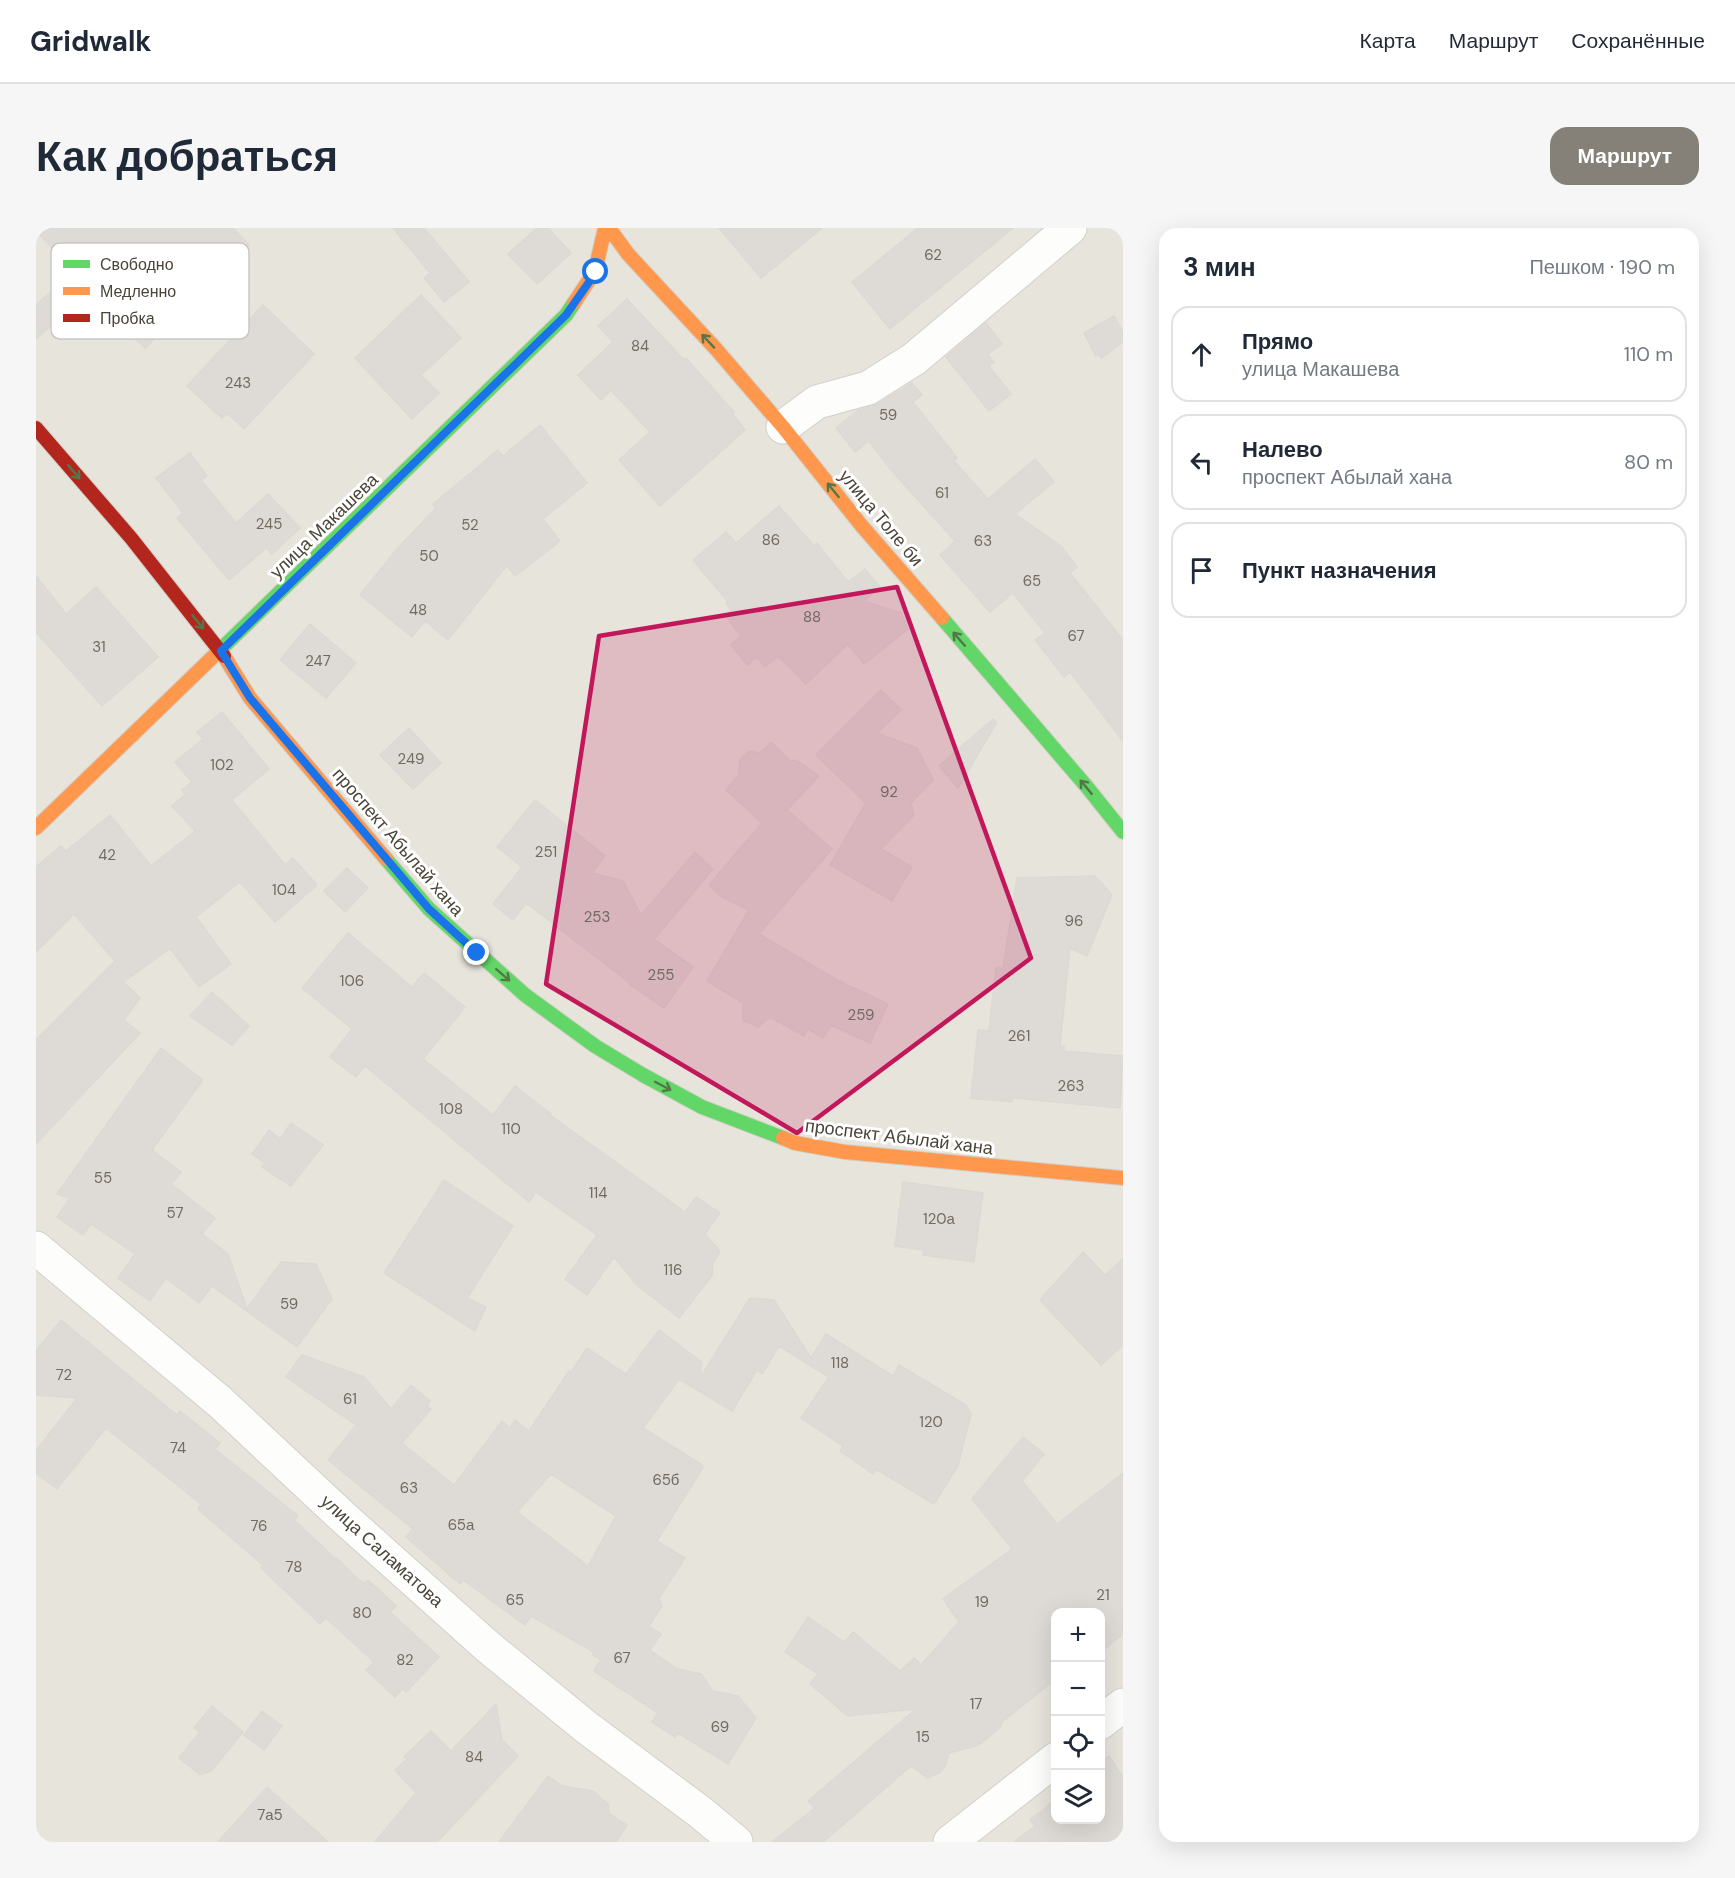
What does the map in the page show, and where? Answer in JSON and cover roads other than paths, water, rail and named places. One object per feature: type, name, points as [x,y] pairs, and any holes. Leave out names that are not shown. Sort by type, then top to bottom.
[{"type":"street","name":"улица Толе би","points":[[607,228],[783,427],[861,525],[1123,832]]},
{"type":"street","name":"улица Макашева","points":[[36,828],[566,315],[596,272],[607,228]]},
{"type":"street","points":[[783,427],[817,402],[868,388],[915,359],[1070,228]]},
{"type":"street","name":"проспект Абылай хана","points":[[36,428],[131,538],[221,651],[250,698],[429,909],[525,995],[595,1046],[702,1107],[795,1143],[845,1152],[1123,1178]]},
{"type":"street","name":"улица Саламатова","points":[[36,1248],[220,1402],[344,1518],[487,1646],[586,1727],[700,1812],[736,1842]]},
{"type":"street","points":[[1105,1720],[1123,1705]]},
{"type":"street","points":[[950,1842],[1051,1763]]}]
